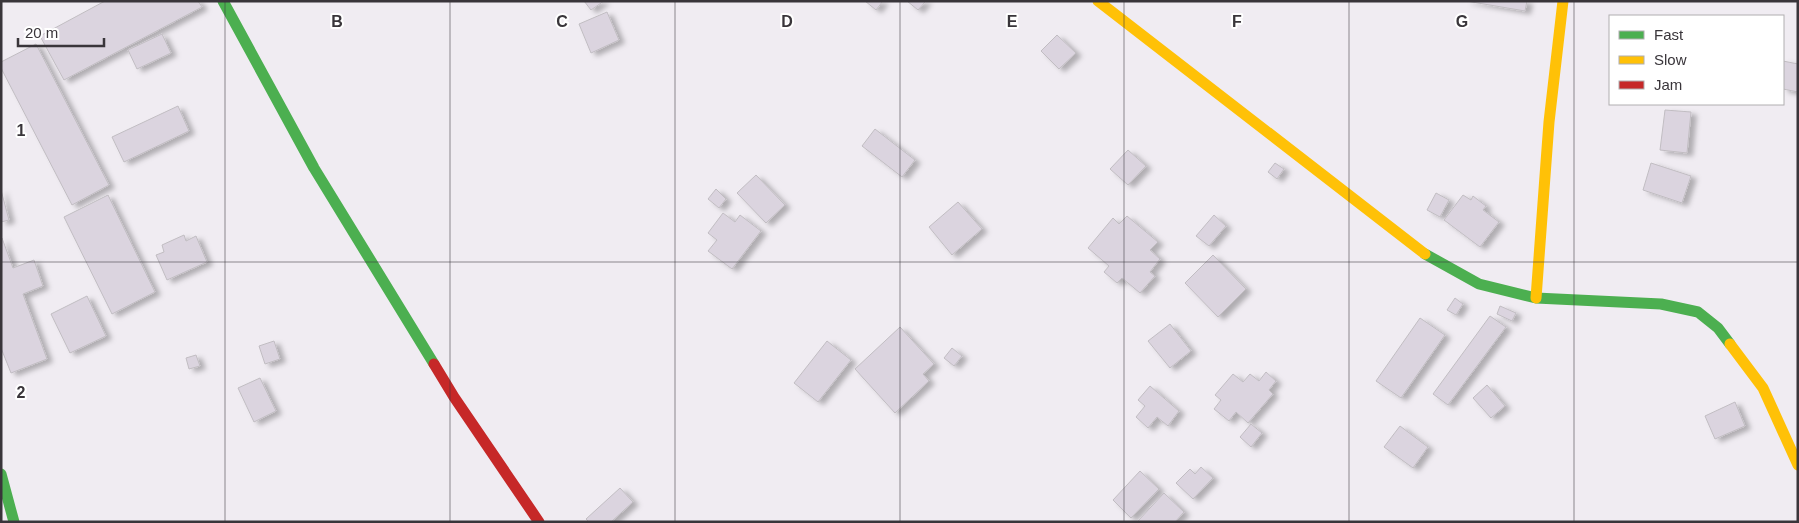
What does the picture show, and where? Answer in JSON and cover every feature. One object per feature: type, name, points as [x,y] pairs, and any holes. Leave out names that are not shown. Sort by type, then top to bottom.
[{"type":"street","points":[[223,1],[319,177],[454,397],[539,522]]},
{"type":"street","points":[[1098,1],[1426,254],[1479,284],[1536,298],[1661,304],[1698,312],[1718,328],[1763,388],[1798,465]]},
{"type":"street","points":[[1536,298],[1549,122],[1563,1]]},
{"type":"street","points":[[1,474],[14,522]]},
{"type":"building","points":[[105,1],[198,1],[202,7],[64,80],[40,36]]},
{"type":"building","points":[[584,1],[604,1],[591,10]]},
{"type":"building","points":[[865,1],[883,1],[876,10]]},
{"type":"building","points":[[907,1],[926,1],[918,10]]},
{"type":"building","points":[[1466,1],[1527,1],[1525,11]]},
{"type":"building","points":[[607,12],[619,40],[591,53],[579,24]]},
{"type":"building","points":[[162,34],[171,53],[137,69],[128,50]]},
{"type":"building","points":[[1057,35],[1076,53],[1059,69],[1041,51]]},
{"type":"building","points":[[36,44],[109,185],[72,205],[1,68],[1,62]]},
{"type":"building","points":[[1784,61],[1798,64],[1798,92],[1784,89]]},
{"type":"building","points":[[178,106],[189,131],[124,162],[112,137]]},
{"type":"building","points":[[1665,110],[1691,112],[1687,153],[1660,150]]},
{"type":"building","points":[[875,129],[915,160],[902,177],[862,146]]},
{"type":"building","points":[[1128,150],[1146,166],[1128,185],[1110,169]]},
{"type":"building","points":[[1275,163],[1284,169],[1277,179],[1268,172]]},
{"type":"building","points":[[1651,163],[1691,176],[1682,203],[1643,190]]},
{"type":"building","points":[[756,175],[785,205],[766,223],[737,193]]},
{"type":"building","points":[[716,189],[726,199],[719,208],[708,199]]},
{"type":"building","points":[[1,190],[9,220],[1,222]]},
{"type":"building","points":[[1436,193],[1449,200],[1440,217],[1427,210]]},
{"type":"building","points":[[108,195],[155,292],[112,314],[64,217]]},
{"type":"building","points":[[1463,195],[1471,200],[1473,196],[1486,206],[1483,210],[1499,222],[1480,247],[1444,220]]},
{"type":"building","points":[[958,202],[982,229],[952,255],[929,227]]},
{"type":"building","points":[[723,213],[735,222],[740,215],[761,231],[732,269],[708,251],[717,240],[708,233]]},
{"type":"building","points":[[1214,215],[1226,226],[1209,246],[1196,236]]},
{"type":"building","points":[[1127,216],[1158,242],[1150,250],[1160,259],[1150,272],[1155,276],[1140,293],[1122,278],[1117,283],[1104,272],[1109,266],[1088,248],[1113,218],[1119,224]]},
{"type":"building","points":[[184,235],[186,241],[196,236],[207,262],[167,280],[156,255],[164,252],[162,245]]},
{"type":"building","points":[[2,238],[13,268],[34,260],[43,286],[23,294],[47,359],[11,373],[1,348]]},
{"type":"building","points":[[1213,255],[1246,289],[1218,317],[1185,283]]},
{"type":"building","points":[[87,296],[106,336],[70,353],[51,314]]},
{"type":"building","points":[[1455,298],[1463,304],[1456,315],[1447,310]]},
{"type":"building","points":[[1500,306],[1516,313],[1512,321],[1497,314]]},
{"type":"building","points":[[1490,316],[1506,327],[1448,405],[1433,394]]},
{"type":"building","points":[[1420,318],[1445,335],[1401,398],[1376,381]]},
{"type":"building","points":[[1170,324],[1191,351],[1170,368],[1148,341]]},
{"type":"building","points":[[900,327],[934,364],[923,374],[929,381],[895,413],[855,369]]},
{"type":"building","points":[[274,341],[280,359],[265,364],[259,346]]},
{"type":"building","points":[[827,341],[851,360],[818,402],[794,383]]},
{"type":"building","points":[[952,348],[962,356],[954,366],[944,358]]},
{"type":"building","points":[[196,355],[200,366],[189,369],[186,358]]},
{"type":"building","points":[[1266,372],[1276,381],[1269,390],[1273,394],[1248,423],[1236,412],[1229,421],[1214,409],[1221,400],[1215,395],[1233,374],[1243,382],[1250,374],[1259,381]]},
{"type":"building","points":[[260,378],[276,411],[254,422],[238,388]]},
{"type":"building","points":[[1487,385],[1505,406],[1491,418],[1473,398]]},
{"type":"building","points":[[1150,386],[1179,411],[1168,426],[1157,417],[1148,428],[1136,417],[1145,406],[1138,400]]},
{"type":"building","points":[[1735,402],[1745,426],[1715,439],[1705,416]]},
{"type":"building","points":[[1251,424],[1262,433],[1251,447],[1240,437]]},
{"type":"building","points":[[1400,426],[1428,447],[1413,468],[1384,447]]},
{"type":"building","points":[[1201,467],[1213,478],[1193,499],[1176,483],[1190,469],[1195,474]]},
{"type":"building","points":[[1140,471],[1159,489],[1131,518],[1113,500]]},
{"type":"building","points":[[620,488],[633,502],[611,522],[589,522],[586,519]]},
{"type":"building","points":[[1164,493],[1184,512],[1175,522],[1137,522]]},
{"type":"traffic: fast","points":[[223,1],[314,168],[434,364]]},
{"type":"traffic: fast","points":[[1425,254],[1479,284],[1536,298],[1661,304],[1698,312],[1718,328],[1730,344]]},
{"type":"traffic: fast","points":[[1,474],[14,522]]},
{"type":"traffic: slow","points":[[1098,1],[1425,254]]},
{"type":"traffic: slow","points":[[1536,298],[1549,122],[1563,1]]},
{"type":"traffic: slow","points":[[1730,344],[1763,388],[1798,465]]},
{"type":"traffic: jam","points":[[434,364],[454,397],[539,522]]}]
